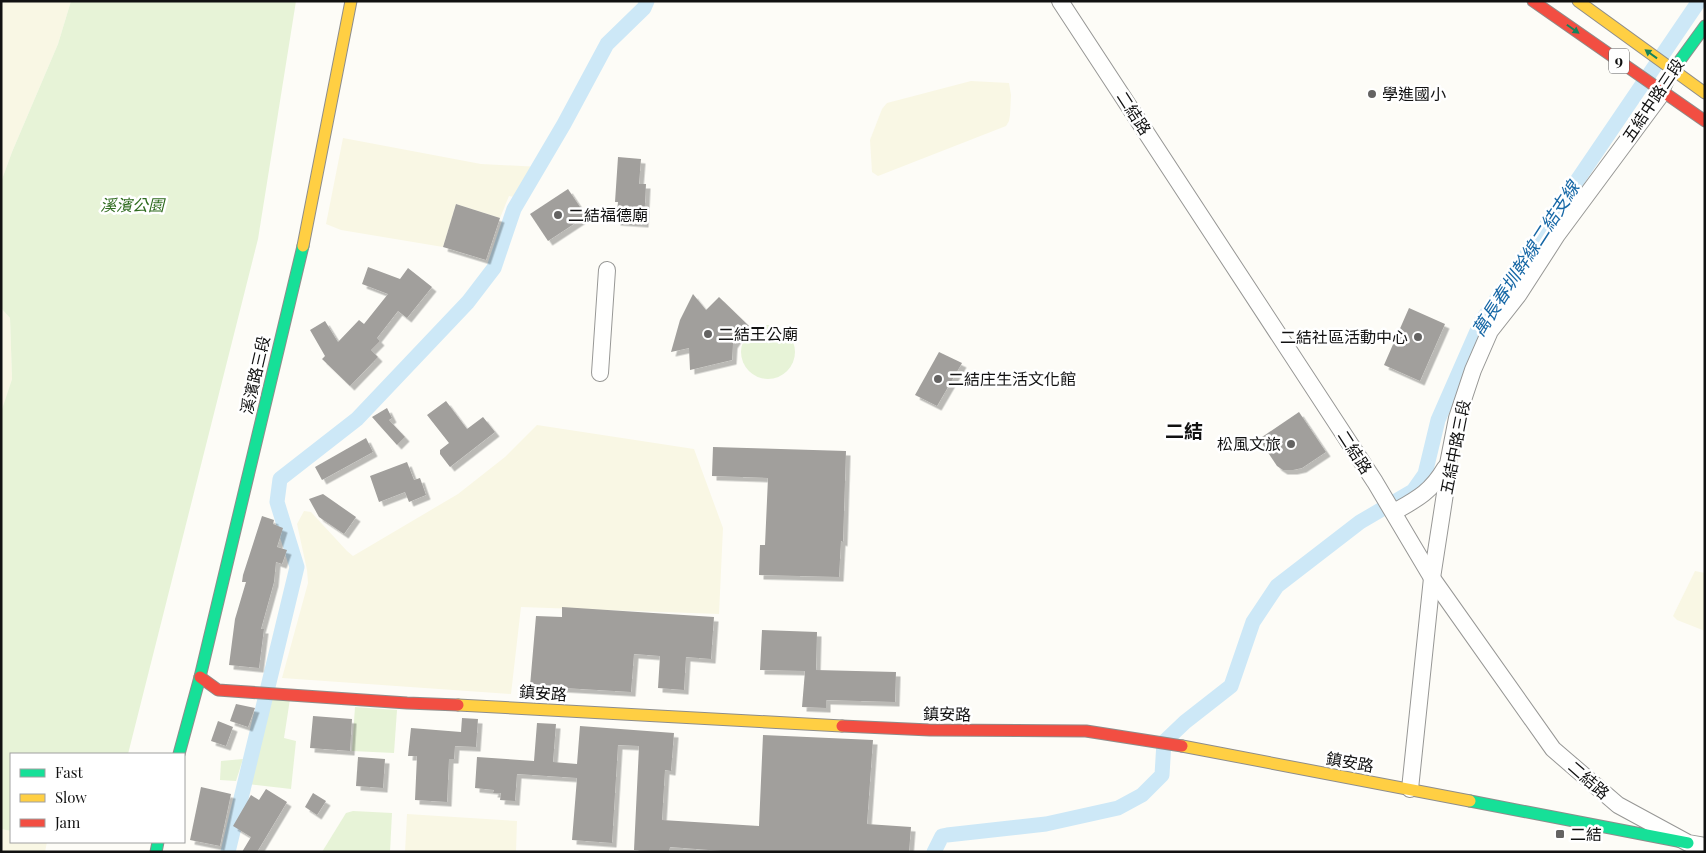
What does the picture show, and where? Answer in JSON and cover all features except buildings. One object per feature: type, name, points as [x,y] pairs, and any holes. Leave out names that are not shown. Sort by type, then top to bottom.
[{"type":"street","name":"溪濱路三段","points":[[180,753],[304,240],[351,1]]},
{"type":"street","name":"二結路","points":[[1060,1],[1389,505],[1432,578],[1553,749],[1618,805],[1688,843],[1705,846]]},
{"type":"street","name":"9","points":[[1533,1],[1705,121]]},
{"type":"street","name":"9","points":[[1578,1],[1705,93]]},
{"type":"street","name":"五結中路三段","points":[[1410,789],[1432,578],[1448,464],[1457,418],[1473,370],[1490,331],[1519,294],[1557,235],[1663,92],[1673,70],[1705,26]]},
{"type":"street","points":[[600,373],[607,270]]},
{"type":"street","points":[[1389,505],[1418,499],[1436,484],[1448,464]]},
{"type":"street","name":"鎮安路","points":[[200,677],[218,690],[407,703],[518,707],[627,715],[930,730],[1086,731],[1187,747],[1688,843]]},
{"type":"shaded area","points":[[1,1],[71,1],[58,44],[1,182]]},
{"type":"shaded area","points":[[971,81],[1009,83],[1011,95],[1010,115],[1006,126],[878,176],[872,172],[870,140],[882,109],[887,103]]},
{"type":"shaded area","points":[[343,138],[481,164],[540,167],[524,199],[509,196],[500,218],[456,204],[443,247],[341,230],[326,224]]},
{"type":"shaded area","points":[[1,308],[10,318],[12,379],[1,412]]},
{"type":"shaded area","points":[[537,425],[694,449],[723,528],[719,614],[521,607],[511,694],[282,678],[308,583],[297,524],[304,511],[311,512],[353,556],[458,494],[505,457]]},
{"type":"shaded area","points":[[1695,571],[1705,573],[1705,631],[1677,620],[1673,616]]},
{"type":"shaded area","points":[[407,814],[517,821],[516,852],[405,852]]},
{"type":"shaded area","points":[[1,829],[10,831],[10,843],[47,843],[45,852],[1,852]]},
{"type":"green space","name":"溪濱公園","points":[[71,1],[296,1],[258,239],[128,753],[10,753],[10,831],[1,829],[1,412],[12,379],[10,318],[1,308],[1,182],[58,44]]},
{"type":"green space","points":[[768,325],[778,327],[787,333],[793,342],[795,352],[793,362],[787,371],[778,377],[768,379],[758,377],[749,371],[743,362],[741,352],[743,342],[749,333],[758,327]]},
{"type":"green space","points":[[268,699],[290,699],[284,738],[296,741],[291,789],[248,784]]},
{"type":"green space","points":[[355,707],[397,710],[394,753],[352,751]]},
{"type":"green space","points":[[243,759],[236,781],[220,780],[221,761]]},
{"type":"green space","points":[[353,811],[392,813],[390,852],[322,852],[346,813]]},
{"type":"waterway","points":[[228,852],[297,567],[277,502],[280,479],[357,419],[468,302],[494,268],[514,209],[564,124],[607,44],[644,8],[647,1]]},
{"type":"waterway","name":"萬長春圳幹線二結支線","points":[[934,852],[942,836],[1046,824],[1118,808],[1142,795],[1162,775],[1164,742],[1185,722],[1231,686],[1253,622],[1277,586],[1360,522],[1413,491],[1425,474],[1438,420],[1481,322],[1699,1]]},
{"type":"traffic: fast","points":[[1666,86],[1673,70],[1705,26]]},
{"type":"traffic: fast","points":[[179,753],[200,677],[303,246]]},
{"type":"traffic: fast","points":[[1470,801],[1688,843]]},
{"type":"traffic: fast","points":[[156,852],[158,843]]},
{"type":"traffic: slow","points":[[303,246],[351,1]]},
{"type":"traffic: slow","points":[[1578,1],[1705,93]]},
{"type":"traffic: slow","points":[[458,705],[842,726]]},
{"type":"traffic: slow","points":[[1182,746],[1470,801]]},
{"type":"traffic: jam","points":[[1533,1],[1705,121]]},
{"type":"traffic: jam","points":[[200,677],[218,690],[458,705]]},
{"type":"traffic: jam","points":[[842,726],[930,730],[1086,731],[1182,746]]},
{"type":"place","name":"學進國小","points":[[1372,94]]},
{"type":"place","name":"二結福德廟","points":[[558,215]]},
{"type":"place","name":"二結王公廟","points":[[708,334]]},
{"type":"place","name":"二結社區活動中心","points":[[1418,337]]},
{"type":"place","name":"二結庄生活文化館","points":[[938,379]]},
{"type":"place","name":"松風文旅","points":[[1291,444]]},
{"type":"place","name":"二結","points":[[1560,834]]},
{"type":"district","name":"二結","points":[[1184,431]]}]
